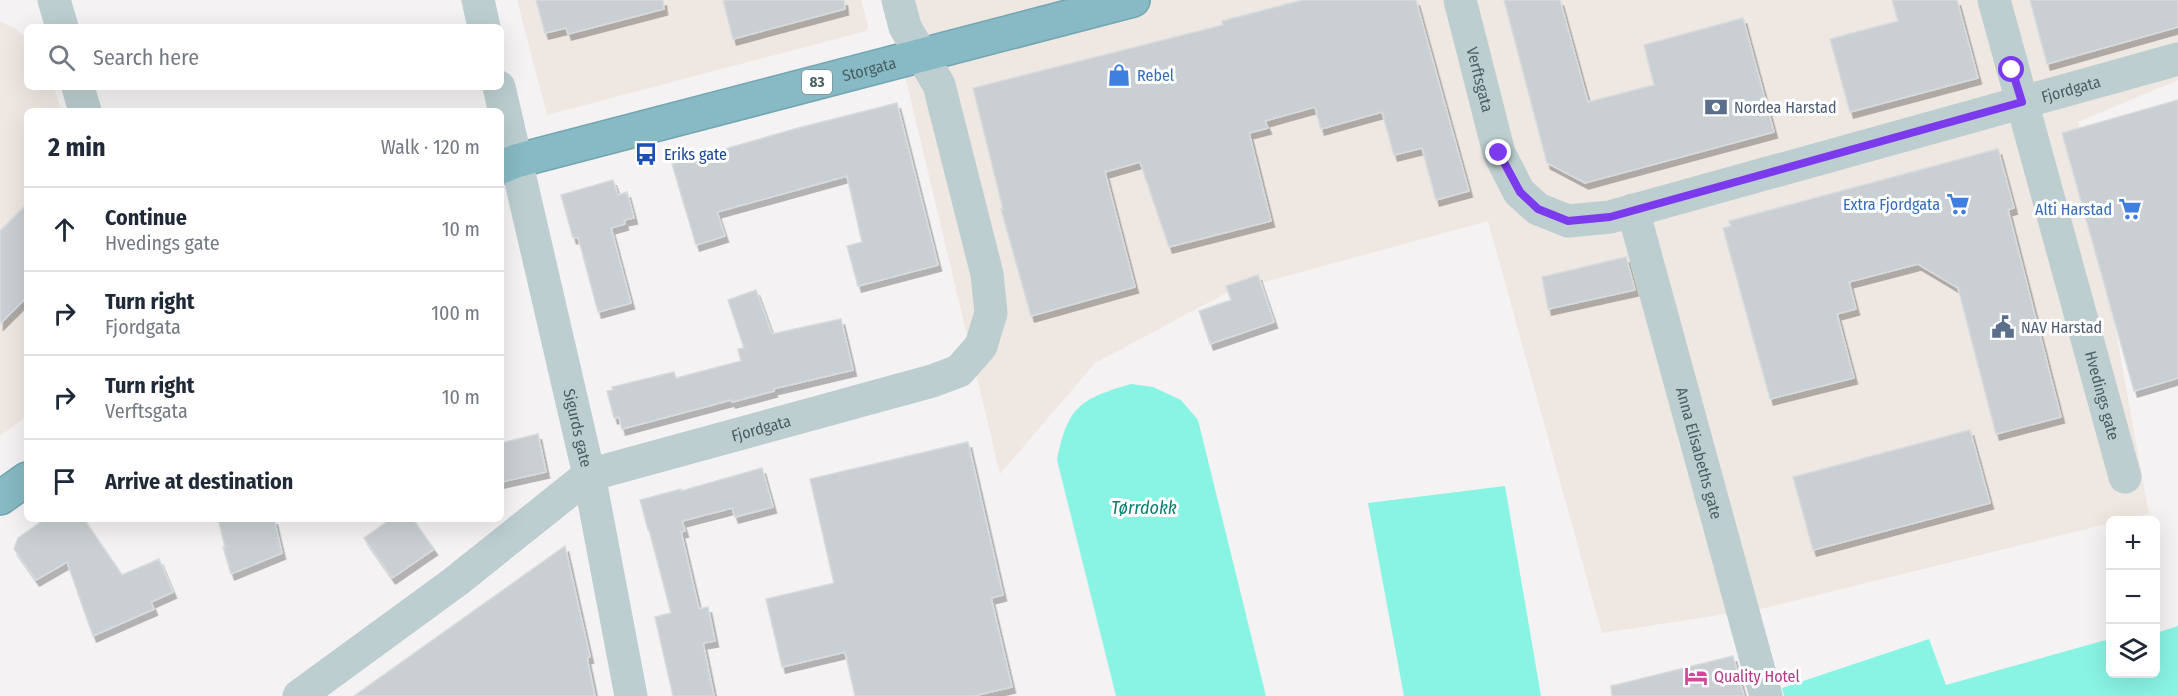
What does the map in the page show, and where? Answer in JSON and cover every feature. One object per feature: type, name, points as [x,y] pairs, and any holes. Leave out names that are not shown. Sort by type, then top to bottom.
[{"type":"highway","name":"Storgata","points":[[509,164],[1133,0]]},
{"type":"highway","points":[[0,498],[24,481]]},
{"type":"street","points":[[54,0],[61,24]]},
{"type":"street","points":[[478,0],[483,24]]},
{"type":"street","points":[[898,0],[905,27],[920,55]]},
{"type":"street","name":"Verftsgata","points":[[1460,0],[1499,153],[1520,192]]},
{"type":"street","name":"Hvedings gate","points":[[1994,0],[2125,477]]},
{"type":"street","name":"Fjordgata","points":[[299,696],[455,582],[589,475],[933,381],[959,370],[981,346],[991,313],[987,274],[939,85],[920,55]]},
{"type":"street","name":"Fjordgata","points":[[1520,192],[1538,209],[1568,221],[1610,217],[2178,59]]},
{"type":"street","points":[[79,90],[84,108]]},
{"type":"street","name":"Sigurds gate","points":[[499,90],[502,108]]},
{"type":"street","name":"Sigurds gate","points":[[504,126],[509,164],[589,475],[632,696]]},
{"type":"street","name":"Anna Elisabeths gate","points":[[1633,210],[1766,696]]},
{"type":"shaded area","points":[[517,0],[861,0],[868,26],[866,31],[547,115]]},
{"type":"shaded area","points":[[887,0],[2178,0],[2178,80],[2078,122],[2149,514],[2106,516],[2106,524],[1765,608],[1602,633],[1488,221],[1228,292],[1095,363],[1000,474]]},
{"type":"shaded area","points":[[0,21],[24,36],[24,90],[55,90],[60,108],[24,108],[24,418],[0,436]]},
{"type":"water","name":"Tørrdokk","points":[[1131,384],[1153,387],[1181,400],[1198,420],[1266,696],[1116,696],[1057,460],[1066,427],[1079,407],[1099,395]]},
{"type":"water","points":[[1505,486],[1541,696],[1404,696],[1368,503]]},
{"type":"water","points":[[2178,626],[2178,696],[1784,696],[1782,688],[1929,639],[1946,685],[2106,640],[2106,678],[2160,678],[2160,632]]},
{"type":"building","points":[[536,0],[663,0],[664,9],[568,34],[566,28],[545,33]]},
{"type":"building","points":[[723,0],[844,0],[845,9],[733,39]]},
{"type":"building","points":[[1303,0],[1416,0],[1469,191],[1436,200],[1422,148],[1394,155],[1382,112],[1321,129],[1315,107],[1265,121],[1268,128],[1249,133],[1271,221],[1169,247],[1140,162],[1105,172],[1135,287],[1031,316],[1001,209],[1003,209],[973,88],[1223,25],[1222,21]]},
{"type":"building","points":[[1504,0],[1560,0],[1588,102],[1654,85],[1644,45],[1743,18],[1774,132],[1585,183],[1547,163]]},
{"type":"building","points":[[1892,0],[1957,0],[1978,78],[1850,112],[1830,39],[1898,21]]},
{"type":"building","points":[[2030,0],[2178,0],[2178,27],[2047,64]]},
{"type":"building","name":"Alti Harstad","points":[[2178,100],[2178,378],[2134,391],[2062,133]]},
{"type":"building","points":[[897,103],[938,265],[858,286],[847,246],[862,242],[847,176],[717,212],[725,236],[696,245],[672,164]]},
{"type":"building","points":[[1998,149],[2014,208],[2008,210],[2061,417],[1996,434],[1958,288],[1918,264],[1849,282],[1856,309],[1837,314],[1854,378],[1770,399],[1723,228],[1731,226],[1729,221]]},
{"type":"building","points":[[613,180],[618,195],[627,192],[634,218],[624,220],[625,224],[611,228],[631,303],[598,312],[578,237],[573,238],[561,195]]},
{"type":"building","points":[[24,207],[24,300],[0,324],[0,231]]},
{"type":"building","points":[[1626,257],[1635,290],[1548,309],[1542,277]]},
{"type":"building","points":[[1258,275],[1274,322],[1210,344],[1199,311],[1231,300],[1226,286]]},
{"type":"building","points":[[756,290],[772,334],[841,319],[853,370],[622,429],[619,417],[614,418],[607,391],[613,390],[612,387],[674,372],[676,378],[741,361],[738,349],[744,348],[728,300]]},
{"type":"building","points":[[1970,430],[1990,503],[1813,550],[1793,477]]},
{"type":"building","points":[[538,434],[546,472],[504,481],[504,442]]},
{"type":"building","points":[[968,442],[1003,595],[991,598],[1012,687],[973,696],[855,696],[845,652],[782,667],[766,599],[834,583],[810,479]]},
{"type":"building","points":[[762,468],[773,507],[735,517],[732,508],[682,521],[685,531],[681,532],[699,609],[708,607],[715,641],[703,643],[714,696],[673,696],[655,617],[671,613],[640,500]]},
{"type":"building","points":[[41,522],[86,522],[122,575],[159,559],[173,592],[151,602],[154,609],[93,636],[67,562],[36,580],[14,549],[18,538]]},
{"type":"building","points":[[219,522],[275,522],[282,553],[231,574],[223,547],[225,547]]},
{"type":"building","points":[[387,522],[415,522],[434,549],[392,578],[364,538]]},
{"type":"building","points":[[565,546],[590,657],[587,658],[595,696],[354,696]]},
{"type":"building","name":"Quality Hotel","points":[[1733,656],[1744,696],[1612,696],[1611,686]]},
{"type":"place","name":"Rebel","points":[[1119,75]]},
{"type":"place","name":"Nordea Harstad","points":[[1716,107]]},
{"type":"place","name":"Eriks gate","points":[[646,154]]},
{"type":"place","name":"Extra Fjordgata","points":[[1958,204]]},
{"type":"place","name":"Alti Harstad","points":[[2130,209]]},
{"type":"place","name":"NAV Harstad","points":[[2003,327]]},
{"type":"place","name":"Quality Hotel","points":[[1696,676]]},
{"type":"route","points":[[1499,153],[1520,192],[1538,209],[1568,221],[1610,217],[2022,102],[2012,70]]}]
